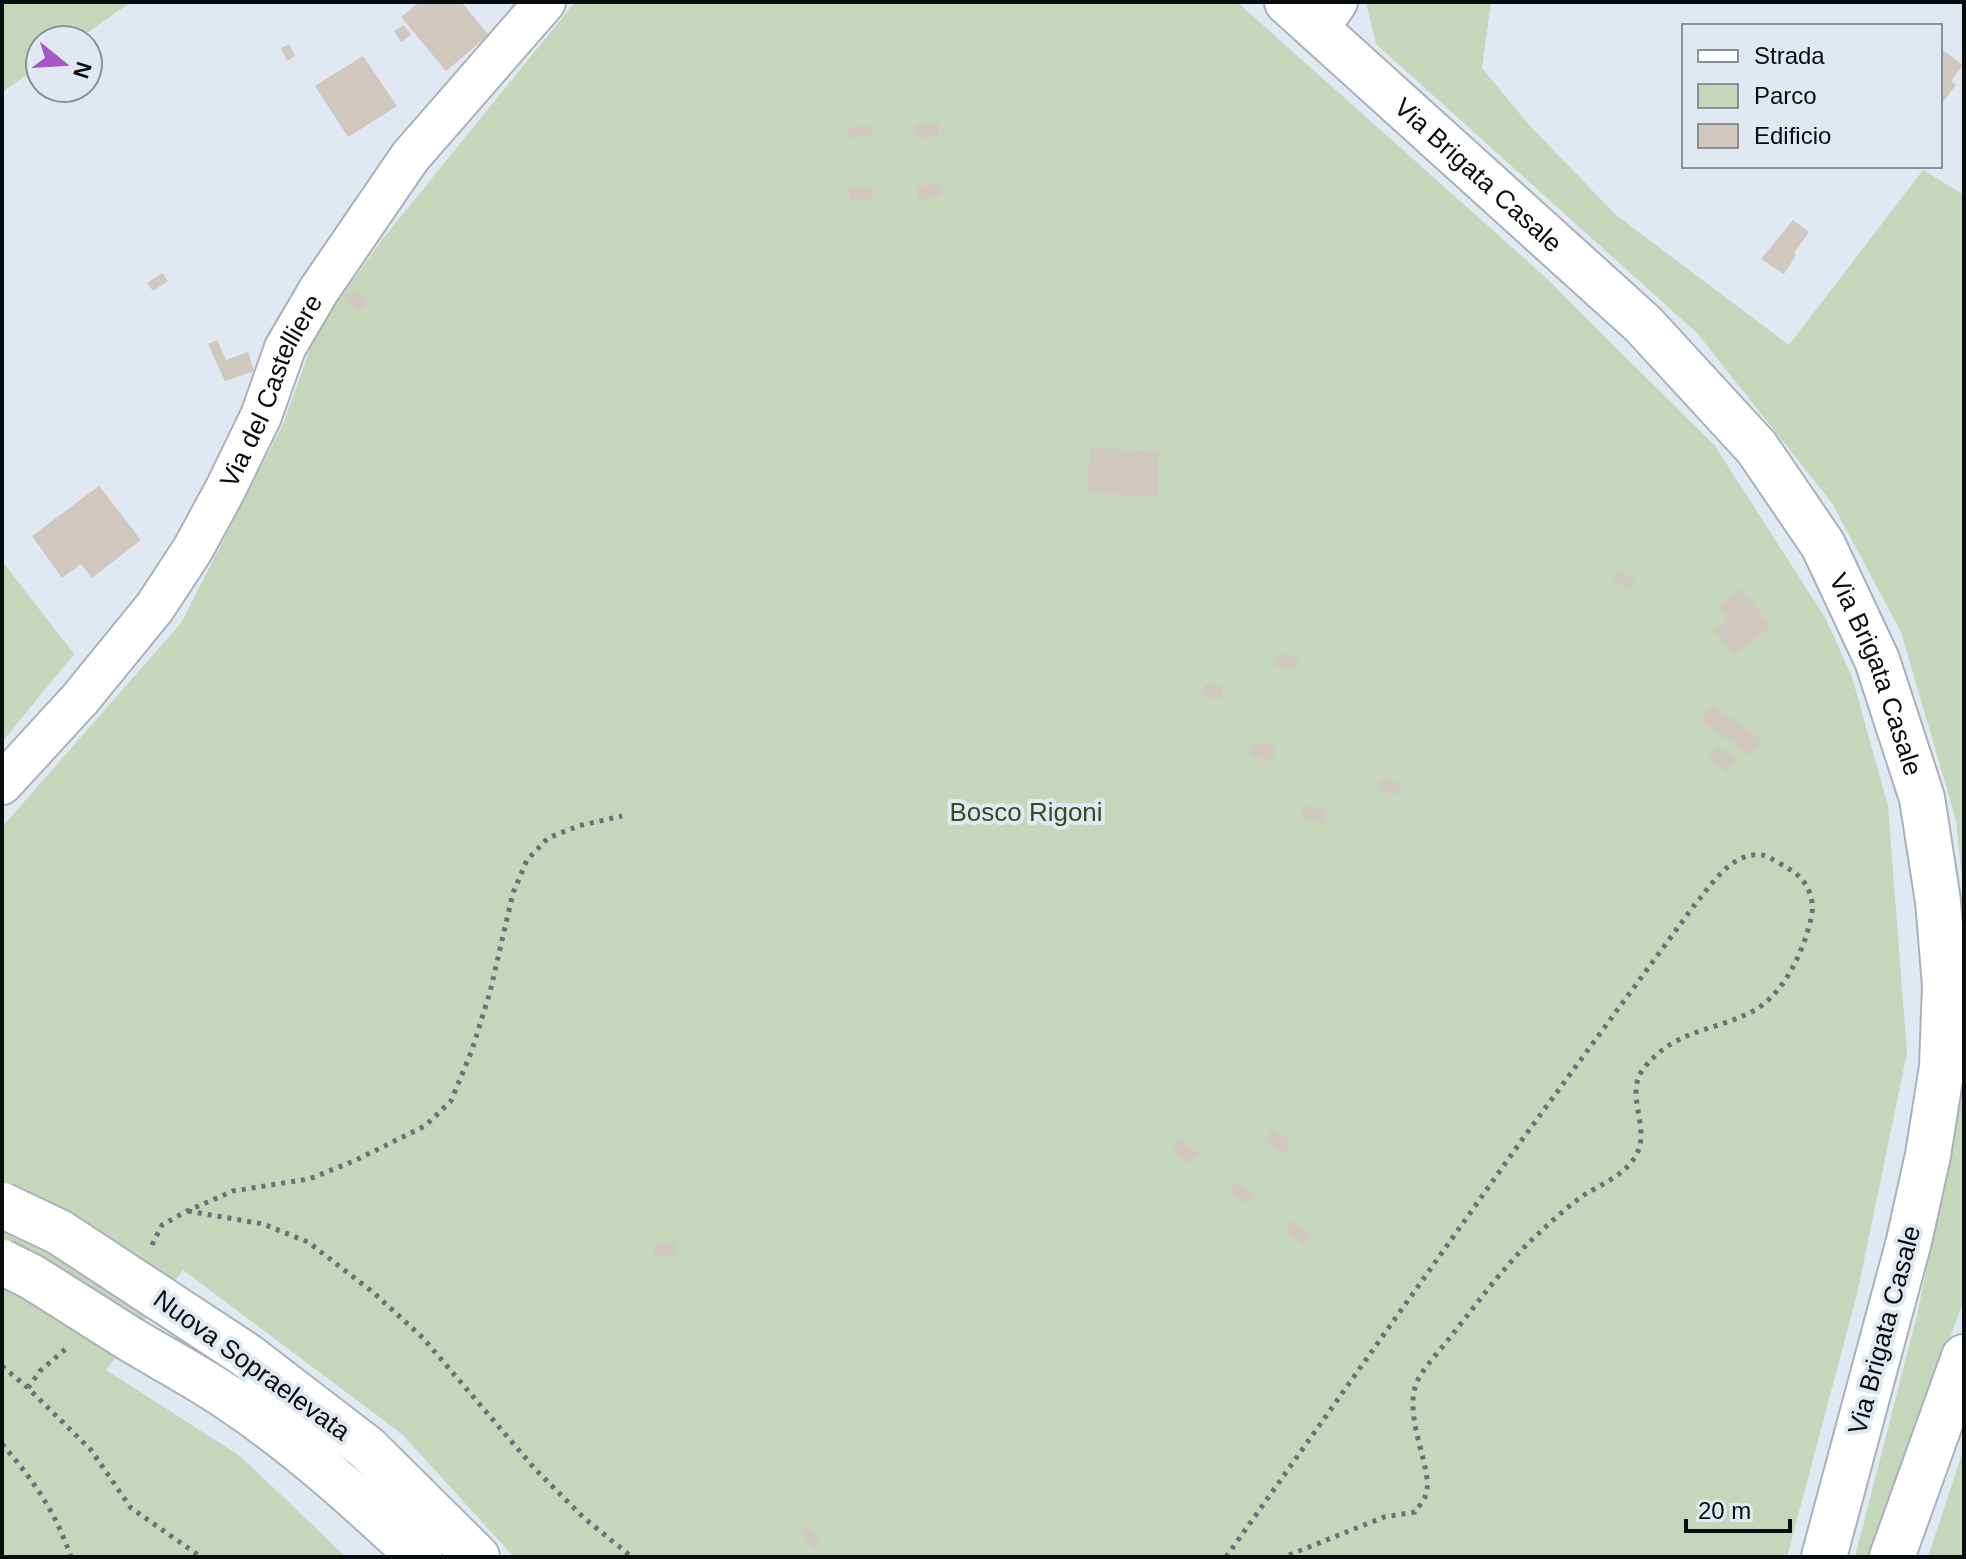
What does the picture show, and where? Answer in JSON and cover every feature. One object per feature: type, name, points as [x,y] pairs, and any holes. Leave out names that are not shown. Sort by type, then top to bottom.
[{"type":"main road","name":"Via Brigata Casale","points":[[1314,11],[1643,324],[1757,448],[1823,545],[1877,660],[1909,753],[1922,798],[1938,901],[1945,985],[1942,1067],[1928,1155],[1909,1241],[1824,1557]]},
{"type":"main road","name":"Nuova Sopraelevata","points":[[2,1205],[59,1232],[246,1355],[367,1448],[477,1557]]},
{"type":"main road","name":"Nuova Sopraelevata","points":[[2,1262],[32,1277],[230,1399],[339,1482],[420,1557]]},
{"type":"main road","points":[[1892,1557],[1964,1357]]},
{"type":"street","name":"Via del Castelliere","points":[[2,784],[80,699],[155,607],[220,500],[261,416],[285,348],[311,302],[410,157],[545,2]]},
{"type":"path","points":[[148,1252],[162,1225],[187,1211],[233,1191],[309,1179],[425,1126],[451,1101],[472,1050],[490,992],[513,893],[527,860],[548,838],[578,826],[622,816]]},
{"type":"path","points":[[1226,1557],[1524,1137],[1693,907],[1722,872],[1742,857],[1763,855],[1793,871],[1809,886],[1813,912],[1806,939],[1779,989],[1755,1009],[1664,1046],[1641,1071],[1635,1095],[1642,1139],[1634,1160],[1611,1179],[1582,1196],[1536,1235],[1496,1278],[1417,1383],[1412,1409],[1425,1467],[1427,1495],[1415,1512],[1384,1517],[1284,1557]]},
{"type":"path","points":[[187,1211],[263,1224],[308,1242],[423,1338],[555,1489],[584,1518],[632,1557]]},
{"type":"path","points":[[28,1388],[40,1371],[73,1342]]},
{"type":"path","points":[[2,1366],[91,1450],[131,1508],[201,1557]]},
{"type":"path","points":[[2,1444],[34,1481],[59,1523],[71,1557]]},
{"type":"green space","points":[[2,2],[131,2],[100,24],[24,24],[24,77],[2,92]]},
{"type":"green space","name":"Bosco Rigoni","points":[[575,2],[1237,2],[1543,275],[1715,446],[1826,619],[1852,677],[1888,806],[1907,1053],[1857,1294],[1787,1557],[514,1557],[402,1434],[183,1270],[106,1370],[240,1456],[346,1557],[2,1557],[2,827],[181,623],[284,422],[316,332],[381,241]]},
{"type":"green space","points":[[1366,2],[1491,2],[1482,68],[1530,126],[1616,215],[1789,345],[1923,170],[1964,195],[1964,898],[1956,820],[1901,632],[1832,503],[1697,333],[1376,44]]},
{"type":"green space","points":[[2,561],[74,654],[2,742]]},
{"type":"green space","points":[[1964,1085],[1964,1299],[1871,1557],[1855,1557],[1917,1315]]},
{"type":"green space","points":[[1964,1448],[1964,1557],[1928,1557]]},
{"type":"building","points":[[420,2],[461,2],[489,35],[446,71],[401,17]]},
{"type":"building","points":[[404,25],[411,35],[401,42],[394,31]]},
{"type":"building","points":[[289,44],[295,56],[287,61],[281,48]]},
{"type":"building","points":[[1942,49],[1963,65],[1951,81],[1956,85],[1942,103]]},
{"type":"building","points":[[363,56],[397,106],[348,137],[315,86]]},
{"type":"building","points":[[939,123],[939,136],[916,138],[915,125]]},
{"type":"building","points":[[871,125],[872,135],[849,138],[848,128]]},
{"type":"building","points":[[938,182],[941,196],[919,200],[917,187]]},
{"type":"building","points":[[873,187],[873,199],[850,200],[850,188]]},
{"type":"building","points":[[1793,220],[1809,232],[1784,274],[1761,259]]},
{"type":"building","points":[[162,273],[168,281],[153,291],[147,283]]},
{"type":"building","points":[[355,291],[367,301],[359,312],[346,302]]},
{"type":"building","points":[[217,340],[226,360],[248,352],[254,371],[225,381],[208,344]]},
{"type":"building","points":[[1090,448],[1159,451],[1157,497],[1087,493]]},
{"type":"building","points":[[99,486],[141,540],[92,578],[81,564],[62,578],[32,536]]},
{"type":"building","points":[[1620,570],[1635,580],[1628,590],[1613,580]]},
{"type":"building","points":[[1740,588],[1771,626],[1734,654],[1713,631],[1729,619],[1719,606]]},
{"type":"building","points":[[1277,653],[1298,656],[1295,669],[1274,666]]},
{"type":"building","points":[[1205,683],[1222,685],[1221,698],[1203,696]]},
{"type":"building","points":[[1712,705],[1761,739],[1750,755],[1701,721]]},
{"type":"building","points":[[1254,742],[1276,746],[1272,760],[1251,757]]},
{"type":"building","points":[[1717,746],[1736,760],[1727,772],[1708,758]]},
{"type":"building","points":[[1381,778],[1402,783],[1399,795],[1378,790]]},
{"type":"building","points":[[1304,805],[1326,810],[1323,823],[1301,818]]},
{"type":"building","points":[[1273,1129],[1292,1143],[1284,1154],[1265,1141]]},
{"type":"building","points":[[1179,1139],[1198,1153],[1190,1164],[1172,1150]]},
{"type":"building","points":[[1237,1181],[1254,1195],[1246,1204],[1229,1191]]},
{"type":"building","points":[[1292,1221],[1311,1234],[1304,1245],[1285,1232]]},
{"type":"building","points":[[676,1242],[676,1256],[654,1257],[654,1244]]},
{"type":"building","points":[[809,1526],[821,1543],[813,1549],[801,1532]]}]
